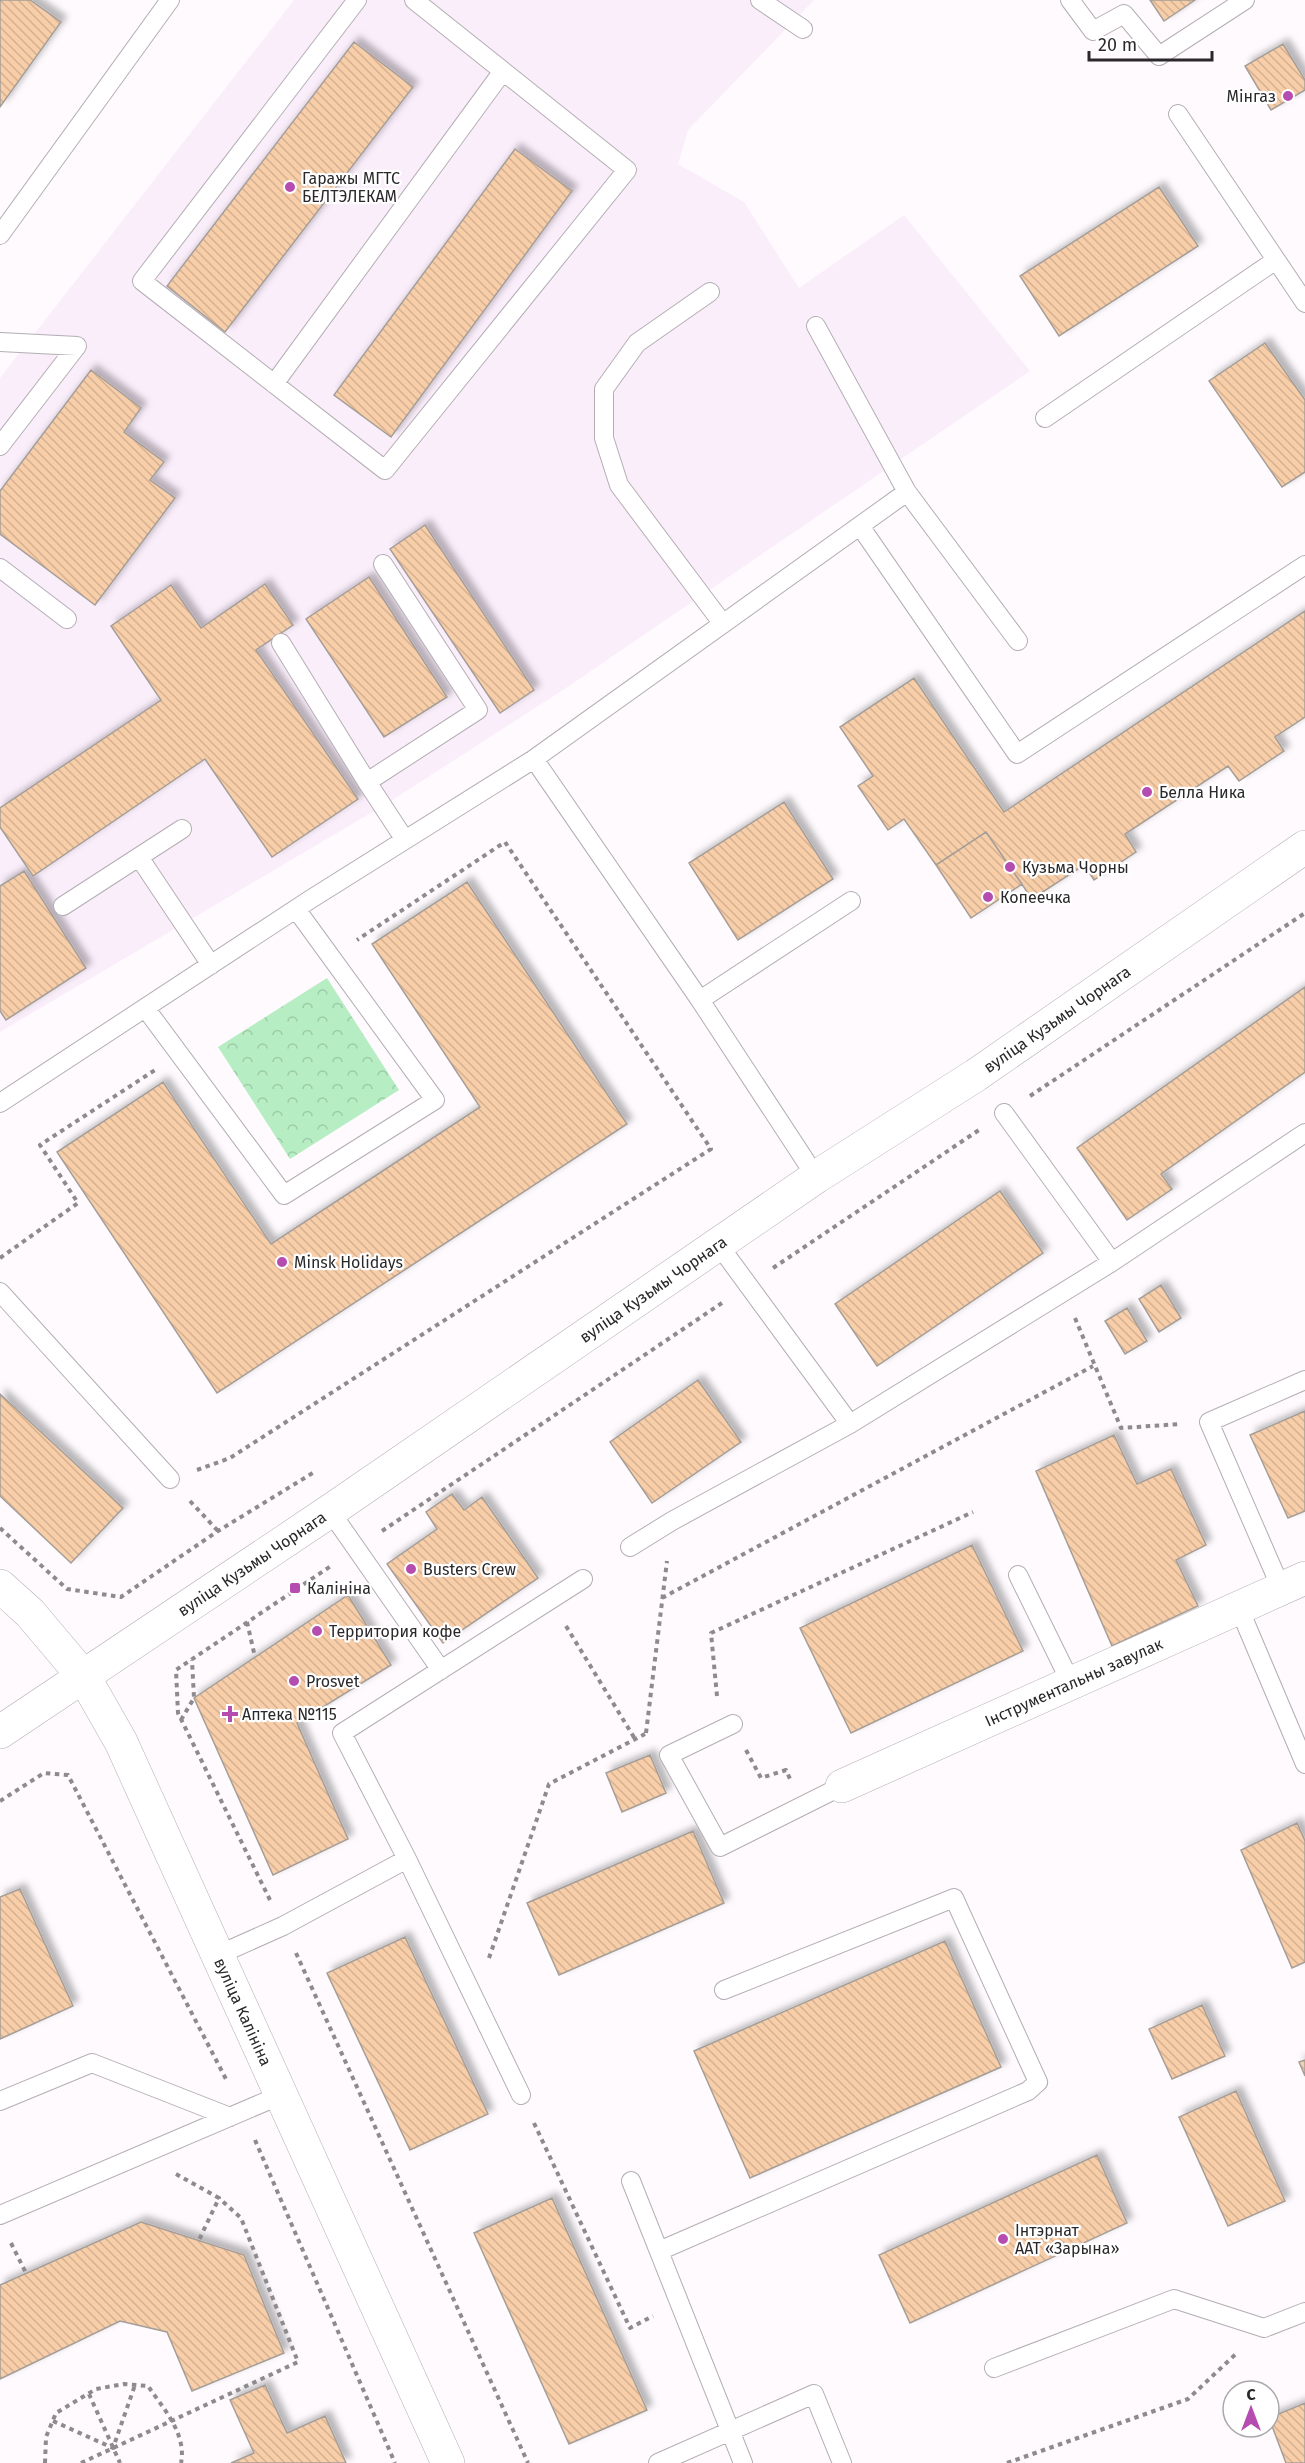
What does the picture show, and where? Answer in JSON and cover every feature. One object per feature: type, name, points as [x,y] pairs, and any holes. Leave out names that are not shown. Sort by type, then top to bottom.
[{"type":"main road","name":"вуліца Кузьмы Чорнага","points":[[0,1732],[330,1511],[816,1177],[976,1075],[1305,847]]},
{"type":"main road","name":"Інструментальны завулак","points":[[842,1786],[1293,1583]]},
{"type":"main road","name":"вуліца Калініна","points":[[0,1586],[30,1613],[84,1677],[121,1742],[448,2463]]},
{"type":"lane","points":[[0,235],[170,0]]},
{"type":"lane","points":[[357,0],[142,281],[385,470],[627,170],[414,0]]},
{"type":"lane","points":[[760,0],[803,29]]},
{"type":"lane","points":[[1070,0],[1093,31],[1119,7],[1160,56],[1245,0]]},
{"type":"lane","points":[[274,384],[503,71]]},
{"type":"lane","points":[[1178,114],[1305,303]]},
{"type":"lane","points":[[1045,418],[1276,260]]},
{"type":"lane","points":[[710,292],[637,343],[604,389],[604,438],[619,485],[723,624]]},
{"type":"lane","points":[[816,326],[907,492],[1018,641]]},
{"type":"lane","points":[[0,342],[77,346],[0,446]]},
{"type":"lane","points":[[0,1103],[296,909],[534,759],[907,492]]},
{"type":"lane","points":[[860,526],[1017,754],[1305,566]]},
{"type":"lane","points":[[367,782],[478,710],[383,564]]},
{"type":"lane","points":[[0,568],[67,619]]},
{"type":"lane","points":[[281,643],[405,840]]},
{"type":"lane","points":[[534,759],[700,1000],[816,1177]]},
{"type":"lane","points":[[63,906],[182,829]]},
{"type":"lane","points":[[139,857],[211,966]]},
{"type":"lane","points":[[700,1000],[850,901]]},
{"type":"lane","points":[[146,1009],[284,1195],[435,1100],[296,909]]},
{"type":"lane","points":[[1004,1113],[1112,1262]]},
{"type":"lane","points":[[630,1547],[672,1521],[850,1424],[1112,1262],[1305,1133]]},
{"type":"lane","points":[[718,1244],[850,1424]]},
{"type":"lane","points":[[0,1292],[170,1479]]},
{"type":"lane","points":[[1293,1583],[1209,1422],[1305,1380]]},
{"type":"lane","points":[[330,1511],[441,1670]]},
{"type":"lane","points":[[1018,1575],[1071,1683]]},
{"type":"lane","points":[[521,2095],[408,1859],[342,1733],[583,1579]]},
{"type":"lane","points":[[1239,1608],[1305,1764]]},
{"type":"lane","points":[[733,1724],[669,1755],[720,1847],[842,1786]]},
{"type":"lane","points":[[218,1955],[283,1926],[408,1859]]},
{"type":"lane","points":[[659,2251],[1028,2091],[1038,2082],[954,1898],[724,1990]]},
{"type":"lane","points":[[0,2101],[92,2063],[230,2117]]},
{"type":"lane","points":[[0,2215],[281,2095]]},
{"type":"lane","points":[[631,2181],[743,2463]]},
{"type":"lane","points":[[994,2368],[1174,2299],[1264,2328],[1305,2312]]},
{"type":"lane","points":[[658,2463],[814,2394],[842,2463]]},
{"type":"path","points":[[230,1458],[711,1149],[505,842],[330,957]]},
{"type":"path","points":[[0,1258],[78,1203],[40,1145],[180,1054]]},
{"type":"path","points":[[1065,1291],[1093,1366],[1121,1428],[1209,1422]]},
{"type":"path","points":[[662,1598],[1093,1366]]},
{"type":"path","points":[[794,1787],[786,1770],[761,1778],[717,1696],[711,1633],[973,1512]]},
{"type":"path","points":[[646,1733],[672,1521]]},
{"type":"path","points":[[550,1600],[635,1739]]},
{"type":"path","points":[[247,1622],[255,1657]]},
{"type":"path","points":[[181,1720],[194,1698],[192,1659]]},
{"type":"path","points":[[707,1702],[717,1696]]},
{"type":"path","points":[[476,1999],[549,1784],[656,1728]]},
{"type":"path","points":[[521,2095],[630,2328],[679,2302]]},
{"type":"path","points":[[81,2463],[174,2422],[298,2362],[241,2218],[219,2198],[167,2169]]},
{"type":"path","points":[[199,2240],[219,2198]]},
{"type":"path","points":[[8,2237],[26,2273]]},
{"type":"path","points":[[1007,2463],[1188,2399],[1264,2328]]},
{"type":"path","points":[[45,2463],[46,2437],[56,2414],[96,2389],[124,2384],[148,2386],[174,2422],[183,2455],[181,2463]]},
{"type":"path","points":[[113,2448],[135,2385]]},
{"type":"path","points":[[89,2394],[120,2463]]},
{"type":"path","points":[[53,2421],[113,2448]]},
{"type":"shaded area","points":[[294,0],[814,0],[688,130],[678,164],[744,202],[799,288],[904,215],[1030,371],[569,686],[391,801],[0,1032],[0,378]]},
{"type":"green space","points":[[327,978],[399,1090],[290,1159],[218,1047]]},
{"type":"building","points":[[0,0],[30,0],[61,22],[0,107]]},
{"type":"building","points":[[1150,0],[1195,0],[1164,21]]},
{"type":"building","name":"Гаражы МГТС БЕЛТЭЛЕКАМ","points":[[354,42],[413,87],[225,332],[167,286]]},
{"type":"building","points":[[1283,44],[1305,80],[1305,90],[1271,110],[1245,66]]},
{"type":"building","points":[[515,149],[572,191],[391,437],[334,395]]},
{"type":"building","points":[[1159,187],[1198,246],[1059,336],[1020,276]]},
{"type":"building","points":[[1265,343],[1305,400],[1305,472],[1282,487],[1209,381]]},
{"type":"building","points":[[91,370],[141,408],[124,432],[164,462],[150,480],[175,498],[95,605],[0,534],[0,491]]},
{"type":"building","points":[[425,525],[534,690],[500,713],[390,549]]},
{"type":"building","points":[[369,577],[447,697],[384,737],[306,619]]},
{"type":"building","points":[[265,584],[293,625],[256,650],[358,799],[272,857],[205,759],[33,876],[0,827],[0,808],[161,700],[111,626],[171,585],[201,628]]},
{"type":"building","points":[[1305,611],[1305,717],[1275,737],[1284,751],[1239,781],[1228,766],[1125,834],[1136,852],[1094,880],[1084,865],[1032,899],[986,832],[936,865],[904,819],[888,830],[858,786],[873,776],[840,727],[914,678],[1004,812]]},
{"type":"building","points":[[784,802],[833,879],[738,940],[689,863]]},
{"type":"building","points":[[986,832],[1022,884],[971,918],[936,865]]},
{"type":"building","points":[[24,871],[86,968],[6,1020],[0,1011],[0,886]]},
{"type":"building","points":[[467,882],[627,1124],[217,1393],[57,1152],[163,1082],[271,1244],[480,1107],[372,944]]},
{"type":"building","points":[[1305,987],[1305,1072],[1161,1174],[1172,1189],[1127,1220],[1077,1148]]},
{"type":"building","points":[[1000,1191],[1043,1253],[877,1366],[835,1304]]},
{"type":"building","points":[[1161,1285],[1181,1318],[1159,1332],[1139,1299]]},
{"type":"building","points":[[1127,1308],[1147,1341],[1125,1354],[1105,1321]]},
{"type":"building","points":[[698,1380],[741,1442],[652,1503],[610,1442]]},
{"type":"building","points":[[0,1394],[123,1508],[71,1563],[0,1496]]},
{"type":"building","points":[[1305,1411],[1305,1511],[1288,1518],[1250,1435]]},
{"type":"building","points":[[1114,1435],[1137,1484],[1171,1469],[1206,1545],[1176,1560],[1198,1606],[1112,1646],[1036,1471]]},
{"type":"building","points":[[452,1494],[464,1510],[482,1497],[538,1578],[443,1643],[387,1564],[437,1529],[426,1512]]},
{"type":"building","points":[[972,1545],[1023,1651],[851,1733],[800,1628]]},
{"type":"building","points":[[348,1595],[391,1665],[297,1723],[348,1839],[273,1875],[194,1698]]},
{"type":"building","points":[[650,1755],[666,1793],[622,1812],[606,1773]]},
{"type":"building","points":[[1297,1823],[1305,1841],[1305,1962],[1292,1968],[1241,1850]]},
{"type":"building","points":[[693,1831],[724,1903],[559,1975],[527,1903]]},
{"type":"building","points":[[20,1889],[73,2006],[0,2039],[0,1897]]},
{"type":"building","points":[[405,1937],[488,2114],[410,2150],[327,1973]]},
{"type":"building","points":[[945,1941],[1001,2067],[750,2178],[694,2051]]},
{"type":"building","points":[[1202,2005],[1225,2056],[1172,2079],[1149,2029]]},
{"type":"building","points":[[1305,2060],[1305,2076],[1299,2062]]},
{"type":"building","points":[[1236,2091],[1285,2201],[1228,2226],[1179,2117]]},
{"type":"building","name":"Інтэрнат ААТ «Зарына»","points":[[1097,2155],[1127,2223],[910,2323],[879,2255]]},
{"type":"building","points":[[552,2198],[647,2410],[569,2444],[474,2233]]},
{"type":"building","points":[[141,2222],[244,2255],[284,2353],[192,2391],[167,2332],[120,2321],[0,2379],[0,2285]]},
{"type":"building","points":[[265,2385],[287,2433],[325,2416],[346,2463],[231,2463],[254,2453],[230,2400]]},
{"type":"building","points":[[1305,2403],[1305,2463],[1286,2463],[1277,2439],[1281,2439],[1281,2413]]},
{"type":"place","name":"Мінгаз","points":[[1288,96]]},
{"type":"place","name":"Гаражы МГТС БЕЛТЭЛЕКАМ","points":[[290,187]]},
{"type":"place","name":"Белла Ника","points":[[1147,792]]},
{"type":"place","name":"Кузьма Чорны","points":[[1010,867]]},
{"type":"place","name":"Копеечка","points":[[988,897]]},
{"type":"place","name":"Minsk Holidays","points":[[282,1262]]},
{"type":"place","name":"Busters Crew","points":[[411,1569]]},
{"type":"place","name":"Калініна","points":[[295,1588]]},
{"type":"place","name":"Территория кофе","points":[[317,1631]]},
{"type":"place","name":"Prosvet","points":[[294,1681]]},
{"type":"place","name":"Аптека №115","points":[[230,1714]]},
{"type":"place","name":"Інтэрнат ААТ «Зарына»","points":[[1003,2239]]}]
